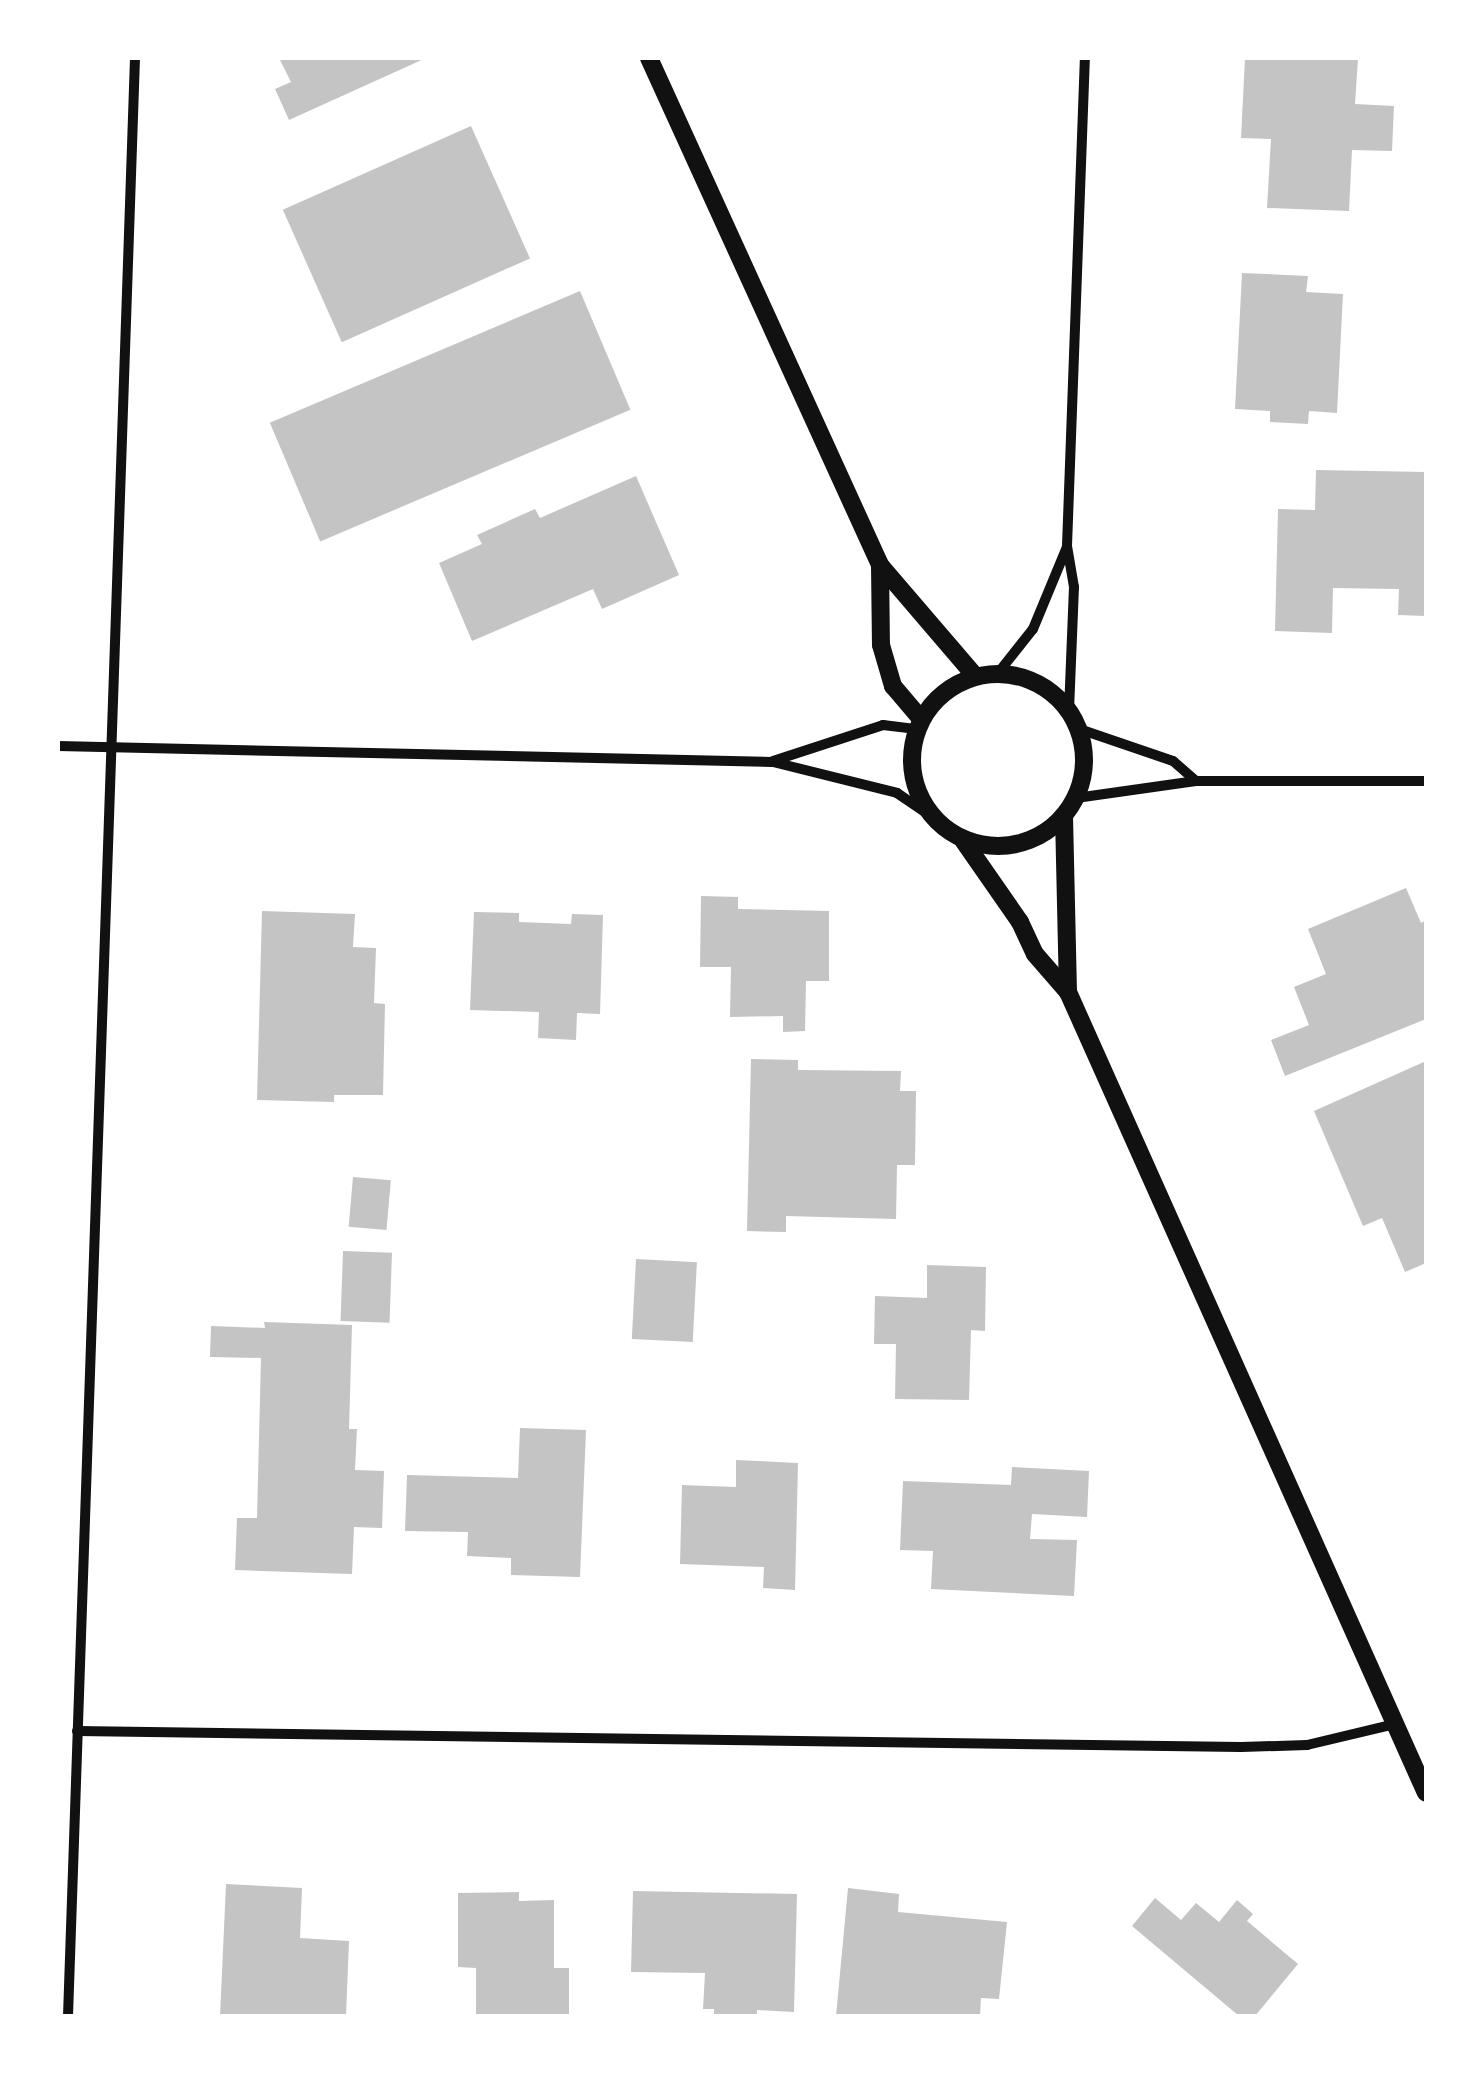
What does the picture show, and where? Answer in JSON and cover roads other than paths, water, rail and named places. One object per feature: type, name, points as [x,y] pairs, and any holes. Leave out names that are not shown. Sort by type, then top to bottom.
[{"type":"street","points":[[68,2016],[135,58]]},
{"type":"street","points":[[648,58],[880,565],[975,676]]},
{"type":"street","points":[[1069,711],[1074,587],[1067,546],[1085,58]]},
{"type":"street","points":[[998,673],[1033,629],[1067,546]]},
{"type":"street","points":[[880,565],[881,645],[893,686],[919,724]]},
{"type":"street","points":[[932,817],[913,775],[912,751],[919,724],[944,692],[975,676],[998,673],[1038,683],[1069,711],[1079,728],[1084,776],[1076,798],[1044,835],[1018,846],[990,848],[963,840]]},
{"type":"street","points":[[772,762],[883,725],[919,724]]},
{"type":"street","points":[[1079,728],[1174,761],[1196,781]]},
{"type":"street","points":[[58,746],[772,762],[897,793],[963,840],[1020,922],[1036,954],[1068,992],[1426,1794]]},
{"type":"street","points":[[1076,798],[1196,781],[1426,781]]},
{"type":"street","points":[[1064,816],[1068,992]]},
{"type":"street","points":[[77,1732],[1240,1747],[1307,1745],[1395,1724]]}]
